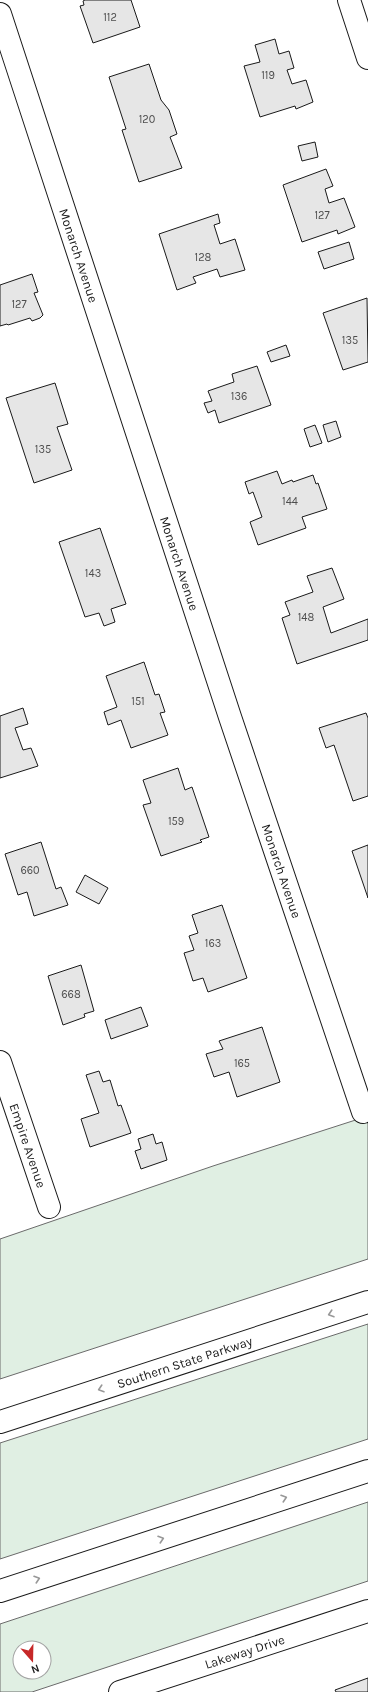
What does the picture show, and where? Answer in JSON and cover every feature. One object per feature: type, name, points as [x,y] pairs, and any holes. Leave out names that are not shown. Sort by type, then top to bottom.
[{"type":"main road","points":[[349,0],[368,58]]},
{"type":"main road","name":"Monarch Avenue","points":[[0,14],[230,717],[363,1112]]},
{"type":"main road","name":"Empire Avenue","points":[[0,1062],[49,1207]]},
{"type":"main road","name":"Southern State Parkway","points":[[0,1422],[368,1302]]},
{"type":"main road","points":[[0,1591],[368,1471]]},
{"type":"main road","name":"Lakeway Drive","points":[[120,1692],[368,1611]]},
{"type":"green space","points":[[368,1116],[368,1259],[0,1379],[0,1239],[213,1166]]},
{"type":"green space","points":[[368,1324],[368,1439],[0,1559],[0,1443]]},
{"type":"green space","points":[[368,1502],[368,1581],[32,1692],[0,1692],[0,1624]]},
{"type":"building","points":[[131,0],[140,27],[93,43],[80,6],[84,5],[83,1]]},
{"type":"building","points":[[275,39],[279,54],[289,51],[294,68],[287,70],[292,84],[306,80],[313,102],[296,109],[295,106],[260,117],[244,66],[260,62],[255,45]]},
{"type":"building","points":[[149,64],[161,100],[169,110],[177,134],[170,137],[182,168],[139,182],[122,130],[126,129],[109,77]]},
{"type":"building","points":[[315,142],[318,157],[302,161],[298,146]]},
{"type":"building","points":[[326,169],[333,186],[325,189],[329,203],[344,198],[355,227],[338,234],[337,230],[302,242],[283,185]]},
{"type":"building","points":[[218,214],[220,223],[214,225],[220,244],[235,239],[245,270],[220,277],[217,269],[193,277],[196,283],[177,290],[159,234]]},
{"type":"building","points":[[349,242],[354,259],[324,269],[318,252]]},
{"type":"building","points":[[32,274],[38,292],[34,293],[43,315],[32,321],[30,318],[0,326],[0,285]]},
{"type":"building","points":[[367,298],[368,362],[343,370],[323,313]]},
{"type":"building","points":[[286,345],[290,356],[271,362],[267,352]]},
{"type":"building","points":[[257,366],[271,405],[219,423],[215,410],[208,413],[204,403],[212,401],[208,391],[234,382],[232,374]]},
{"type":"building","points":[[55,383],[68,424],[57,427],[72,470],[34,483],[6,398]]},
{"type":"building","points":[[336,421],[341,437],[328,442],[323,425]]},
{"type":"building","points":[[315,425],[322,443],[310,447],[304,429]]},
{"type":"building","points":[[277,471],[282,484],[313,475],[316,484],[318,483],[327,509],[302,517],[306,528],[258,545],[250,522],[262,517],[253,492],[249,494],[245,482]]},
{"type":"building","points":[[100,528],[126,604],[111,609],[115,622],[104,626],[99,613],[85,617],[59,542]]},
{"type":"building","points":[[332,568],[344,599],[323,607],[331,633],[368,619],[368,640],[297,664],[282,618],[290,615],[285,602],[313,592],[307,576]]},
{"type":"building","points":[[144,662],[155,695],[159,694],[165,712],[160,713],[168,735],[131,748],[121,720],[108,725],[104,712],[117,707],[106,676]]},
{"type":"building","points":[[23,708],[28,724],[15,728],[23,750],[31,748],[38,766],[0,778],[0,716]]},
{"type":"building","points":[[366,713],[368,718],[368,796],[353,801],[334,745],[326,748],[319,728]]},
{"type":"building","points":[[178,768],[185,790],[192,787],[209,837],[200,840],[202,842],[161,856],[143,805],[151,803],[143,780]]},
{"type":"building","points":[[41,842],[56,889],[61,887],[68,905],[34,916],[27,892],[18,895],[5,854]]},
{"type":"building","points":[[368,845],[368,898],[352,851]]},
{"type":"building","points":[[85,875],[108,888],[99,904],[76,892]]},
{"type":"building","points":[[222,905],[247,978],[208,992],[203,978],[193,981],[184,953],[194,950],[189,936],[198,933],[192,915]]},
{"type":"building","points":[[81,965],[94,1011],[84,1014],[85,1017],[63,1025],[48,976]]},
{"type":"building","points":[[141,1007],[148,1026],[111,1039],[105,1020]]},
{"type":"building","points":[[262,1027],[280,1082],[237,1097],[229,1072],[214,1077],[206,1054],[223,1049],[219,1041]]},
{"type":"building","points":[[99,1071],[103,1082],[110,1080],[118,1106],[121,1105],[131,1133],[90,1147],[81,1119],[99,1113],[86,1075]]},
{"type":"building","points":[[153,1134],[156,1144],[162,1142],[167,1160],[141,1169],[135,1151],[141,1149],[138,1139]]},
{"type":"building","points":[[368,1678],[368,1692],[336,1692],[335,1690]]}]
